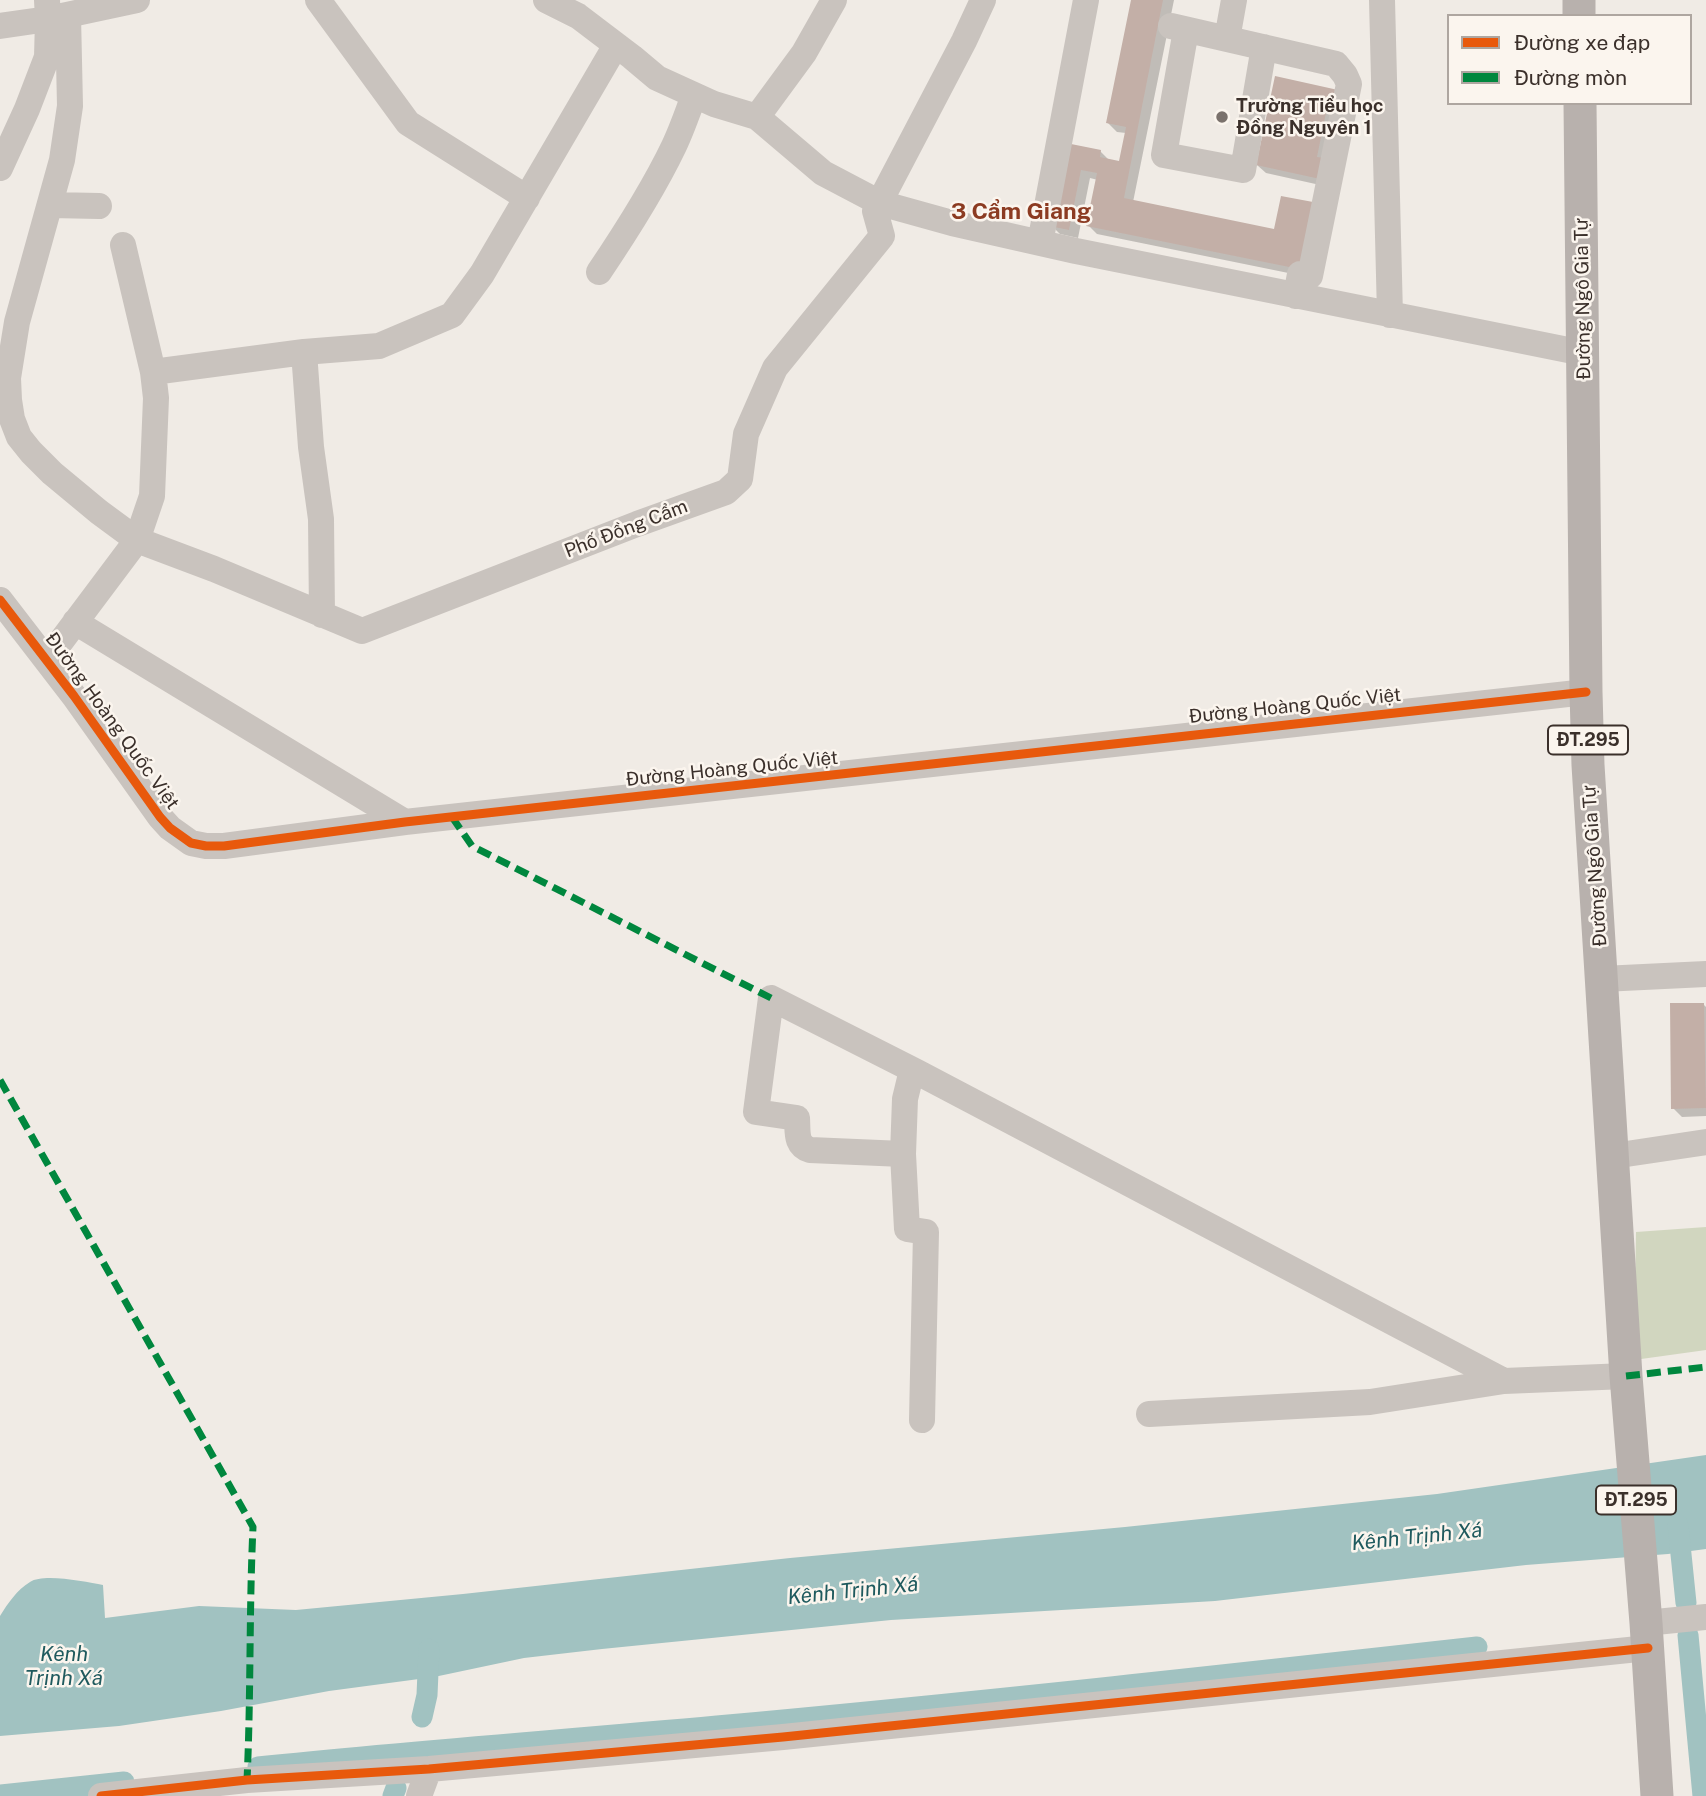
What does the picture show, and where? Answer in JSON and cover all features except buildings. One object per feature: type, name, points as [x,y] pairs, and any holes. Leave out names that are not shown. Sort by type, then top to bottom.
[{"type":"main road","name":"Đường Ngô Gia Tự","points":[[1580,105],[1588,765],[1626,1376]]},
{"type":"main road","name":"ĐT.295","points":[[1626,1376],[1657,1796]]},
{"type":"street","points":[[0,26],[54,11],[137,0]]},
{"type":"street","points":[[318,0],[408,123],[527,198]]},
{"type":"street","points":[[547,0],[578,16],[657,78],[714,104],[757,117],[823,173],[880,203],[1040,243],[1583,353]]},
{"type":"street","points":[[757,117],[804,53],[834,0]]},
{"type":"street","points":[[880,203],[983,0]]},
{"type":"street","points":[[1040,243],[1086,0]]},
{"type":"street","points":[[1227,39],[1234,0]]},
{"type":"street","points":[[1382,0],[1390,315]]},
{"type":"street","points":[[0,168],[47,57],[54,11]]},
{"type":"street","name":"Phố Đồng Cẩm","points":[[54,11],[70,106],[62,160],[17,321],[8,379],[12,419],[19,437],[45,466],[137,540],[214,569],[362,632],[726,492],[740,479],[746,434],[775,368],[882,236],[875,211],[880,203]]},
{"type":"street","points":[[1264,47],[1243,170],[1164,155],[1179,28],[1264,47],[1336,64],[1349,84],[1310,276],[1300,274],[1296,296]]},
{"type":"street","points":[[153,372],[304,352],[379,346],[452,315],[482,274],[616,45]]},
{"type":"street","points":[[599,272],[654,185],[675,144],[694,95]]},
{"type":"street","points":[[51,205],[99,206]]},
{"type":"street","points":[[47,660],[137,540],[152,496],[156,398],[153,372],[123,245]]},
{"type":"street","points":[[304,352],[311,447],[321,519],[322,615]]},
{"type":"street","name":"Đường Hoàng Quốc Việt","points":[[0,600],[47,660],[160,817],[191,843],[206,846],[1586,692]]},
{"type":"street","points":[[75,622],[405,822]]},
{"type":"street","points":[[1602,979],[1706,974]]},
{"type":"street","points":[[903,1154],[810,1150],[803,1148],[799,1141],[797,1118],[756,1112],[771,998],[1504,1381]]},
{"type":"street","points":[[912,1070],[905,1099],[903,1154],[907,1229],[926,1232],[922,1420]]},
{"type":"street","points":[[1613,1156],[1706,1142]]},
{"type":"street","points":[[1149,1415],[1370,1402],[1504,1381],[1626,1376]]},
{"type":"street","points":[[101,1796],[247,1780],[429,1769],[783,1737],[1647,1635],[1706,1618]]},
{"type":"street","points":[[419,1796],[429,1769]]},
{"type":"green space","points":[[1706,1227],[1706,1350],[1634,1360],[1636,1232]]},
{"type":"water","name":"Kênh Trịnh Xá","points":[[1706,1455],[1706,1549],[1526,1565],[1215,1601],[891,1620],[602,1649],[524,1658],[434,1677],[329,1691],[119,1726],[0,1736],[0,1616],[17,1593],[36,1579],[65,1579],[103,1585],[105,1618],[199,1606],[296,1610],[1437,1494]]},
{"type":"waterway","points":[[1678,1525],[1686,1603]]},
{"type":"waterway","points":[[1688,1635],[1703,1796]]},
{"type":"waterway","points":[[258,1767],[907,1708],[1477,1647]]},
{"type":"waterway","points":[[422,1717],[427,1695],[429,1649]]},
{"type":"waterway","points":[[0,1795],[124,1782]]},
{"type":"waterway","points":[[393,1796],[396,1788]]},
{"type":"marked path","points":[[452,817],[472,846],[771,998]]},
{"type":"marked path","points":[[0,1080],[253,1527],[247,1780]]},
{"type":"marked path","points":[[1626,1376],[1706,1367]]},
{"type":"cycle path","points":[[0,600],[74,696],[160,817],[191,843],[206,846],[1586,692]]},
{"type":"cycle path","points":[[101,1796],[247,1780],[429,1769],[783,1737],[1648,1648]]},
{"type":"place","name":"Trường Tiểu học Đồng Nguyên 1","points":[[1222,117]]},
{"type":"district","name":"3 Cẩm Giang","points":[[1021,212]]}]
